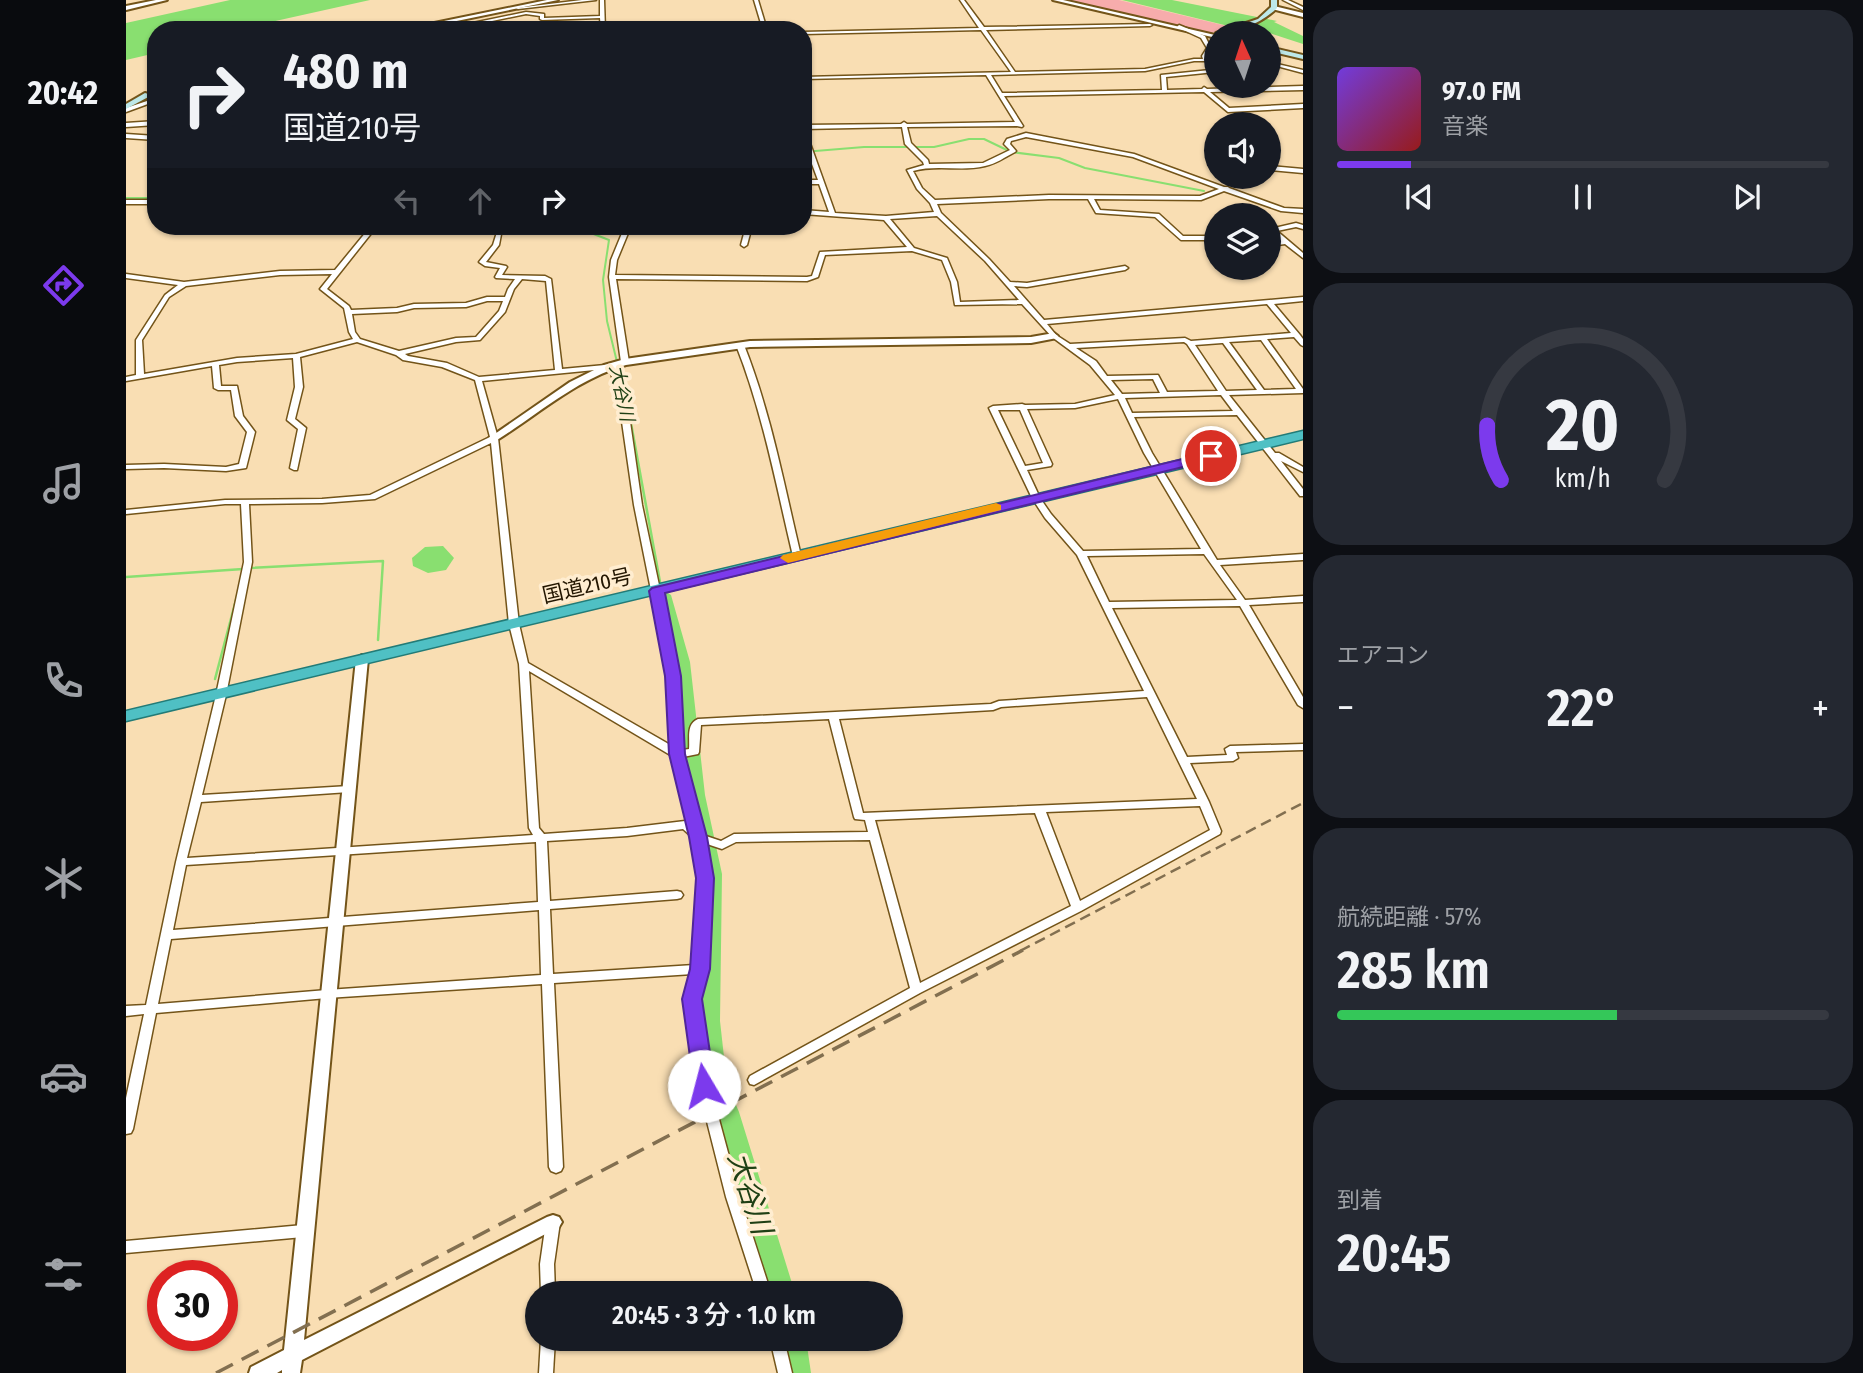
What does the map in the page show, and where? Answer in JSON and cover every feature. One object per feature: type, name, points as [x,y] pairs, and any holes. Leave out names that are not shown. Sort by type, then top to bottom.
[{"type":"highway","name":"国道210号","points":[[126,716],[1303,435]]},
{"type":"main road","points":[[1257,21],[1272,7]]},
{"type":"main road","points":[[1281,52],[1303,57]]},
{"type":"main road","points":[[126,106],[147,98]]},
{"type":"street","points":[[126,8],[164,0]]},
{"type":"street","points":[[447,21],[555,0]]},
{"type":"street","points":[[465,21],[505,9],[594,0]]},
{"type":"street","points":[[602,0],[603,21]]},
{"type":"street","points":[[756,0],[762,21]]},
{"type":"street","points":[[962,0],[1014,73]]},
{"type":"street","points":[[1056,0],[1204,32]]},
{"type":"street","points":[[1285,0],[1303,9]]},
{"type":"street","points":[[1272,7],[1303,15]]},
{"type":"street","points":[[486,21],[526,13],[542,15],[542,19],[603,17]]},
{"type":"street","points":[[812,33],[1150,25]]},
{"type":"street","points":[[1179,26],[1204,39]]},
{"type":"street","points":[[812,78],[1156,68],[1204,60]]},
{"type":"street","points":[[1281,66],[1303,72]]},
{"type":"street","points":[[1156,68],[1163,76],[1165,90]]},
{"type":"street","points":[[1163,76],[1204,72]]},
{"type":"street","points":[[1296,77],[1303,72]]},
{"type":"street","points":[[987,73],[1026,135]]},
{"type":"street","points":[[1281,87],[1302,86]]},
{"type":"street","points":[[1000,94],[1204,89]]},
{"type":"street","points":[[1214,98],[1228,110],[1303,106]]},
{"type":"street","points":[[1266,98],[1274,106]]},
{"type":"street","points":[[126,125],[147,124]]},
{"type":"street","points":[[812,129],[904,124],[1018,124]]},
{"type":"street","points":[[904,124],[908,144],[926,161],[927,166]]},
{"type":"street","points":[[1204,180],[1134,156],[1026,135],[1009,140],[1007,144],[1013,151],[995,157],[988,164],[927,166],[910,170],[920,189],[933,202],[938,214],[1009,284],[1054,336],[1093,363],[1120,396],[1138,435],[1303,705]]},
{"type":"street","points":[[126,136],[147,137]]},
{"type":"street","points":[[812,157],[833,214]]},
{"type":"street","points":[[1281,169],[1303,171]]},
{"type":"street","points":[[812,182],[820,182]]},
{"type":"street","points":[[933,202],[1200,198],[1223,189]]},
{"type":"street","points":[[1229,189],[1283,210],[1303,211]]},
{"type":"street","points":[[1090,198],[1098,212],[1157,215],[1181,238],[1204,238]]},
{"type":"street","points":[[126,202],[147,202]]},
{"type":"street","points":[[1283,210],[1300,226]]},
{"type":"street","points":[[812,213],[886,218],[938,214]]},
{"type":"street","points":[[886,218],[912,249]]},
{"type":"street","points":[[1300,226],[1272,230],[1303,256]]},
{"type":"street","points":[[357,340],[343,302],[323,289],[366,235]]},
{"type":"street","points":[[499,235],[496,245],[482,262],[504,267],[498,278],[549,280],[552,295],[550,312],[559,372]]},
{"type":"street","points":[[624,235],[614,260],[612,276],[625,362]]},
{"type":"street","points":[[744,245],[747,235]]},
{"type":"street","points":[[1281,243],[1287,242]]},
{"type":"street","points":[[612,276],[807,279],[815,277],[822,253],[912,249],[945,259],[954,282],[957,304],[1023,302]]},
{"type":"street","points":[[1009,284],[1027,285],[1125,268]]},
{"type":"street","points":[[126,276],[184,284],[290,272],[338,272]]},
{"type":"street","points":[[398,353],[456,340],[478,339],[502,312],[520,278]]},
{"type":"street","points":[[140,377],[139,340],[167,296],[184,284]]},
{"type":"street","points":[[348,312],[466,305],[487,299],[507,299]]},
{"type":"street","points":[[1044,322],[1303,299]]},
{"type":"street","points":[[1269,302],[1303,344]]},
{"type":"street","points":[[126,379],[215,363],[296,356],[357,340],[416,361],[444,365],[478,379],[609,366],[740,345],[1018,340],[1054,336]]},
{"type":"street","points":[[1190,343],[1299,336]]},
{"type":"street","points":[[1262,337],[1302,391]]},
{"type":"street","points":[[1070,346],[1185,340],[1190,343],[1224,394],[1303,494]]},
{"type":"street","points":[[1225,342],[1262,392]]},
{"type":"street","points":[[740,345],[752,371],[765,419],[797,556]]},
{"type":"street","points":[[294,468],[302,428],[291,420],[299,387],[296,356]]},
{"type":"street","points":[[126,467],[243,467],[251,432],[241,424],[235,411],[234,388],[218,388],[215,363]]},
{"type":"street","points":[[126,512],[245,501],[321,501],[372,496],[495,438],[609,366]]},
{"type":"street","points":[[609,366],[622,394],[638,505],[673,676],[677,754],[698,837],[705,878],[700,969],[692,999],[704,1086],[733,1197],[760,1281]]},
{"type":"street","points":[[1104,378],[1155,377],[1165,395]]},
{"type":"street","points":[[478,379],[495,438],[514,624],[524,664],[534,828],[541,838],[556,1167]]},
{"type":"street","points":[[754,1080],[916,990],[1077,908],[1216,831],[1081,554],[1048,516],[1037,498],[993,408],[1074,405],[1120,396],[1302,391]]},
{"type":"street","points":[[1022,406],[1048,464],[1022,470]]},
{"type":"street","points":[[1130,415],[1239,413]]},
{"type":"street","points":[[1263,444],[1279,458],[1303,470]]},
{"type":"street","points":[[126,1129],[181,862],[221,695],[248,562],[245,501]]},
{"type":"street","points":[[1081,554],[1208,551]]},
{"type":"street","points":[[1214,563],[1303,557]]},
{"type":"street","points":[[1105,605],[1243,603],[1303,599]]},
{"type":"street","points":[[292,1364],[303,1231],[362,659]]},
{"type":"street","points":[[524,664],[677,754],[694,752],[695,725],[698,722],[993,707],[999,704],[1149,694]]},
{"type":"street","points":[[831,716],[834,718],[859,817],[1204,802]]},
{"type":"street","points":[[1182,760],[1233,758],[1230,749],[1303,747]]},
{"type":"street","points":[[196,799],[349,789]]},
{"type":"street","points":[[685,825],[689,808]]},
{"type":"street","points":[[1039,809],[1077,908]]},
{"type":"street","points":[[869,817],[916,990]]},
{"type":"street","points":[[181,862],[541,838],[685,825],[698,837],[722,845],[734,838],[874,836]]},
{"type":"street","points":[[166,935],[677,895]]},
{"type":"street","points":[[126,1011],[327,994],[700,969]]},
{"type":"street","points":[[548,1281],[547,1264],[553,1222]]},
{"type":"street","points":[[258,1373],[292,1364],[553,1222]]},
{"type":"street","points":[[126,1247],[303,1231]]},
{"type":"street","points":[[546,1373],[547,1351]]},
{"type":"street","points":[[780,1351],[785,1373]]},
{"type":"shaded area","points":[[230,0],[370,0],[276,21],[147,21],[147,55],[126,60],[126,23]]},
{"type":"shaded area","points":[[1057,0],[1119,0],[1206,21],[1204,32]]},
{"type":"shaded area","points":[[1122,0],[1172,0],[1277,21],[1208,21]]},
{"type":"shaded area","points":[[1281,25],[1303,36],[1303,44],[1281,37]]},
{"type":"shaded area","points":[[443,546],[454,558],[446,570],[428,573],[413,566],[412,558],[425,547]]},
{"type":"waterway","points":[[812,151],[864,147],[934,147],[969,139],[984,139],[1011,152],[1059,158],[1085,168],[1204,191]]},
{"type":"waterway","name":"大谷川","points":[[126,200],[147,200]]},
{"type":"waterway","name":"大谷川","points":[[596,235],[609,240],[603,280],[607,321],[617,362]]},
{"type":"waterway","name":"大谷川","points":[[617,360],[624,390]]},
{"type":"waterway","name":"大谷川","points":[[628,407],[660,582]]},
{"type":"waterway","points":[[250,568],[383,561],[378,640]]},
{"type":"waterway","points":[[126,577],[243,569]]},
{"type":"waterway","name":"大谷川","points":[[663,595],[681,662],[695,795],[712,874],[709,1021],[715,1084],[727,1112],[778,1281]]},
{"type":"waterway","points":[[215,679],[237,596]]},
{"type":"waterway","name":"大谷川","points":[[794,1351],[797,1373]]},
{"type":"railway","points":[[1020,951],[1303,803]]},
{"type":"railway","points":[[216,1373],[1023,950]]},
{"type":"slow traffic","points":[[788,558],[996,507]]},
{"type":"route","points":[[704,1086],[692,999],[700,969],[705,878],[698,837],[677,754],[673,676],[657,591],[1211,456]]}]
